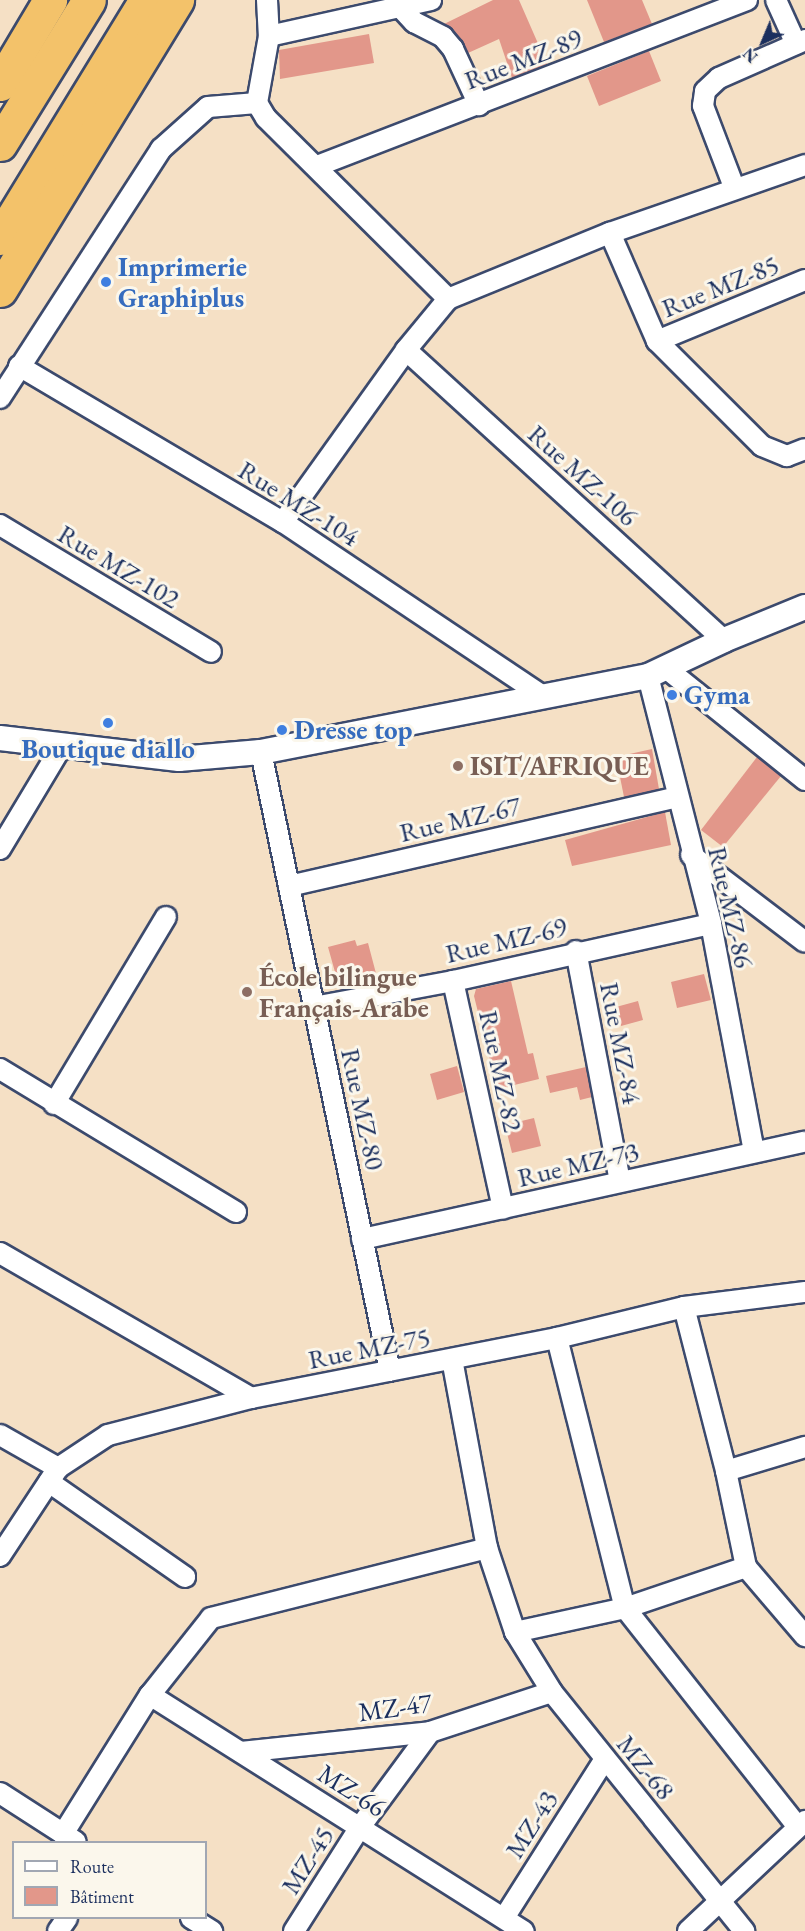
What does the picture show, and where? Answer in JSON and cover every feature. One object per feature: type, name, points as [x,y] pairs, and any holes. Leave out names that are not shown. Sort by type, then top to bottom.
[{"type":"highway","points":[[0,84],[50,0]]},
{"type":"highway","points":[[0,144],[89,0]]},
{"type":"highway","points":[[0,238],[146,0]]},
{"type":"highway","points":[[0,290],[177,0]]},
{"type":"street","points":[[267,0],[269,36],[257,103],[273,125],[448,298]]},
{"type":"street","points":[[269,36],[431,0]]},
{"type":"street","name":"Rue MZ-89","points":[[317,166],[747,0]]},
{"type":"street","points":[[734,188],[703,106],[705,91],[718,78],[801,42],[776,0]]},
{"type":"street","points":[[400,7],[414,22],[443,37],[453,49],[479,105]]},
{"type":"street","points":[[0,398],[161,149],[208,107],[257,103]]},
{"type":"street","points":[[283,522],[406,350],[448,298],[610,233],[805,165]]},
{"type":"street","points":[[610,233],[657,342],[762,446],[796,452]]},
{"type":"street","name":"Rue MZ-85","points":[[657,342],[805,280]]},
{"type":"street","name":"Rue MZ-106","points":[[406,350],[724,640]]},
{"type":"street","name":"Rue MZ-104","points":[[19,366],[283,522],[544,697]]},
{"type":"street","name":"Rue MZ-102","points":[[0,525],[211,652]]},
{"type":"street","points":[[0,738],[179,759],[261,752],[658,673],[724,640],[805,608]]},
{"type":"street","points":[[658,673],[805,780]]},
{"type":"street","name":"Rue MZ-86","points":[[658,673],[678,797],[691,855],[711,924],[753,1152]]},
{"type":"street","points":[[0,849],[62,746]]},
{"type":"street","name":"Rue MZ-80","points":[[261,752],[390,1371]]},
{"type":"street","name":"Rue MZ-67","points":[[289,886],[678,797]]},
{"type":"street","points":[[691,855],[805,942]]},
{"type":"street","points":[[54,1104],[166,917]]},
{"type":"street","name":"Rue MZ-69","points":[[314,1006],[453,981],[576,951],[711,924]]},
{"type":"street","name":"Rue MZ-84","points":[[576,951],[620,1181]]},
{"type":"street","name":"Rue MZ-82","points":[[453,981],[503,1209]]},
{"type":"street","points":[[0,1069],[54,1104],[236,1212]]},
{"type":"street","name":"Rue MZ-73","points":[[362,1239],[805,1142]]},
{"type":"street","points":[[0,1253],[251,1398]]},
{"type":"street","name":"Rue MZ-75","points":[[0,1556],[54,1475],[108,1435],[251,1398],[557,1338],[684,1307],[805,1292]]},
{"type":"street","points":[[684,1307],[726,1471],[746,1567],[805,1636]]},
{"type":"street","points":[[557,1338],[625,1608],[802,1824],[688,1931]]},
{"type":"street","name":"MZ-68","points":[[452,1359],[488,1548],[515,1632],[552,1692],[744,1931]]},
{"type":"street","points":[[0,1435],[185,1577]]},
{"type":"street","points":[[726,1471],[805,1447]]},
{"type":"street","points":[[0,1793],[70,1838],[150,1695],[211,1618],[488,1548]]},
{"type":"street","points":[[515,1632],[625,1608],[746,1567]]},
{"type":"street","name":"MZ-47","points":[[242,1752],[430,1732],[552,1692]]},
{"type":"street","name":"MZ-66","points":[[150,1695],[524,1931]]},
{"type":"street","name":"MZ-45","points":[[294,1931],[360,1827],[430,1732]]},
{"type":"street","name":"MZ-43","points":[[504,1918],[605,1759]]},
{"type":"street","points":[[194,1919],[212,1931]]},
{"type":"building","points":[[493,0],[519,0],[547,64],[512,78],[499,39],[468,53],[444,24]]},
{"type":"building","points":[[587,0],[642,0],[652,24],[604,42]]},
{"type":"building","points":[[369,34],[374,63],[280,79],[279,50]]},
{"type":"building","points":[[649,51],[661,81],[599,106],[587,76]]},
{"type":"building","points":[[652,749],[659,789],[624,797],[616,757]]},
{"type":"building","points":[[757,757],[781,776],[723,847],[701,830]]},
{"type":"building","points":[[665,812],[671,845],[572,866],[565,840]]},
{"type":"building","points":[[355,940],[357,946],[368,943],[378,981],[340,990],[328,947]]},
{"type":"building","points":[[704,974],[711,1000],[677,1008],[671,982]]},
{"type":"building","points":[[511,981],[528,1054],[533,1053],[539,1079],[497,1089],[474,996],[476,989]]},
{"type":"building","points":[[638,1001],[643,1020],[621,1026],[616,1007]]},
{"type":"building","points":[[457,1066],[464,1092],[437,1100],[430,1074]]},
{"type":"building","points":[[586,1067],[592,1097],[580,1100],[577,1087],[550,1093],[546,1076]]},
{"type":"building","points":[[534,1118],[541,1146],[512,1153],[505,1125]]},
{"type":"place","name":"Imprimerie Graphiplus","points":[[106,282]]},
{"type":"place","name":"Gyma","points":[[672,695]]},
{"type":"place","name":"Boutique diallo","points":[[108,723]]},
{"type":"place","name":"Dresse top","points":[[282,730]]},
{"type":"place","name":"ISIT/AFRIQUE","points":[[458,766]]},
{"type":"place","name":"École bilingue Français-Arabe","points":[[247,992]]}]
